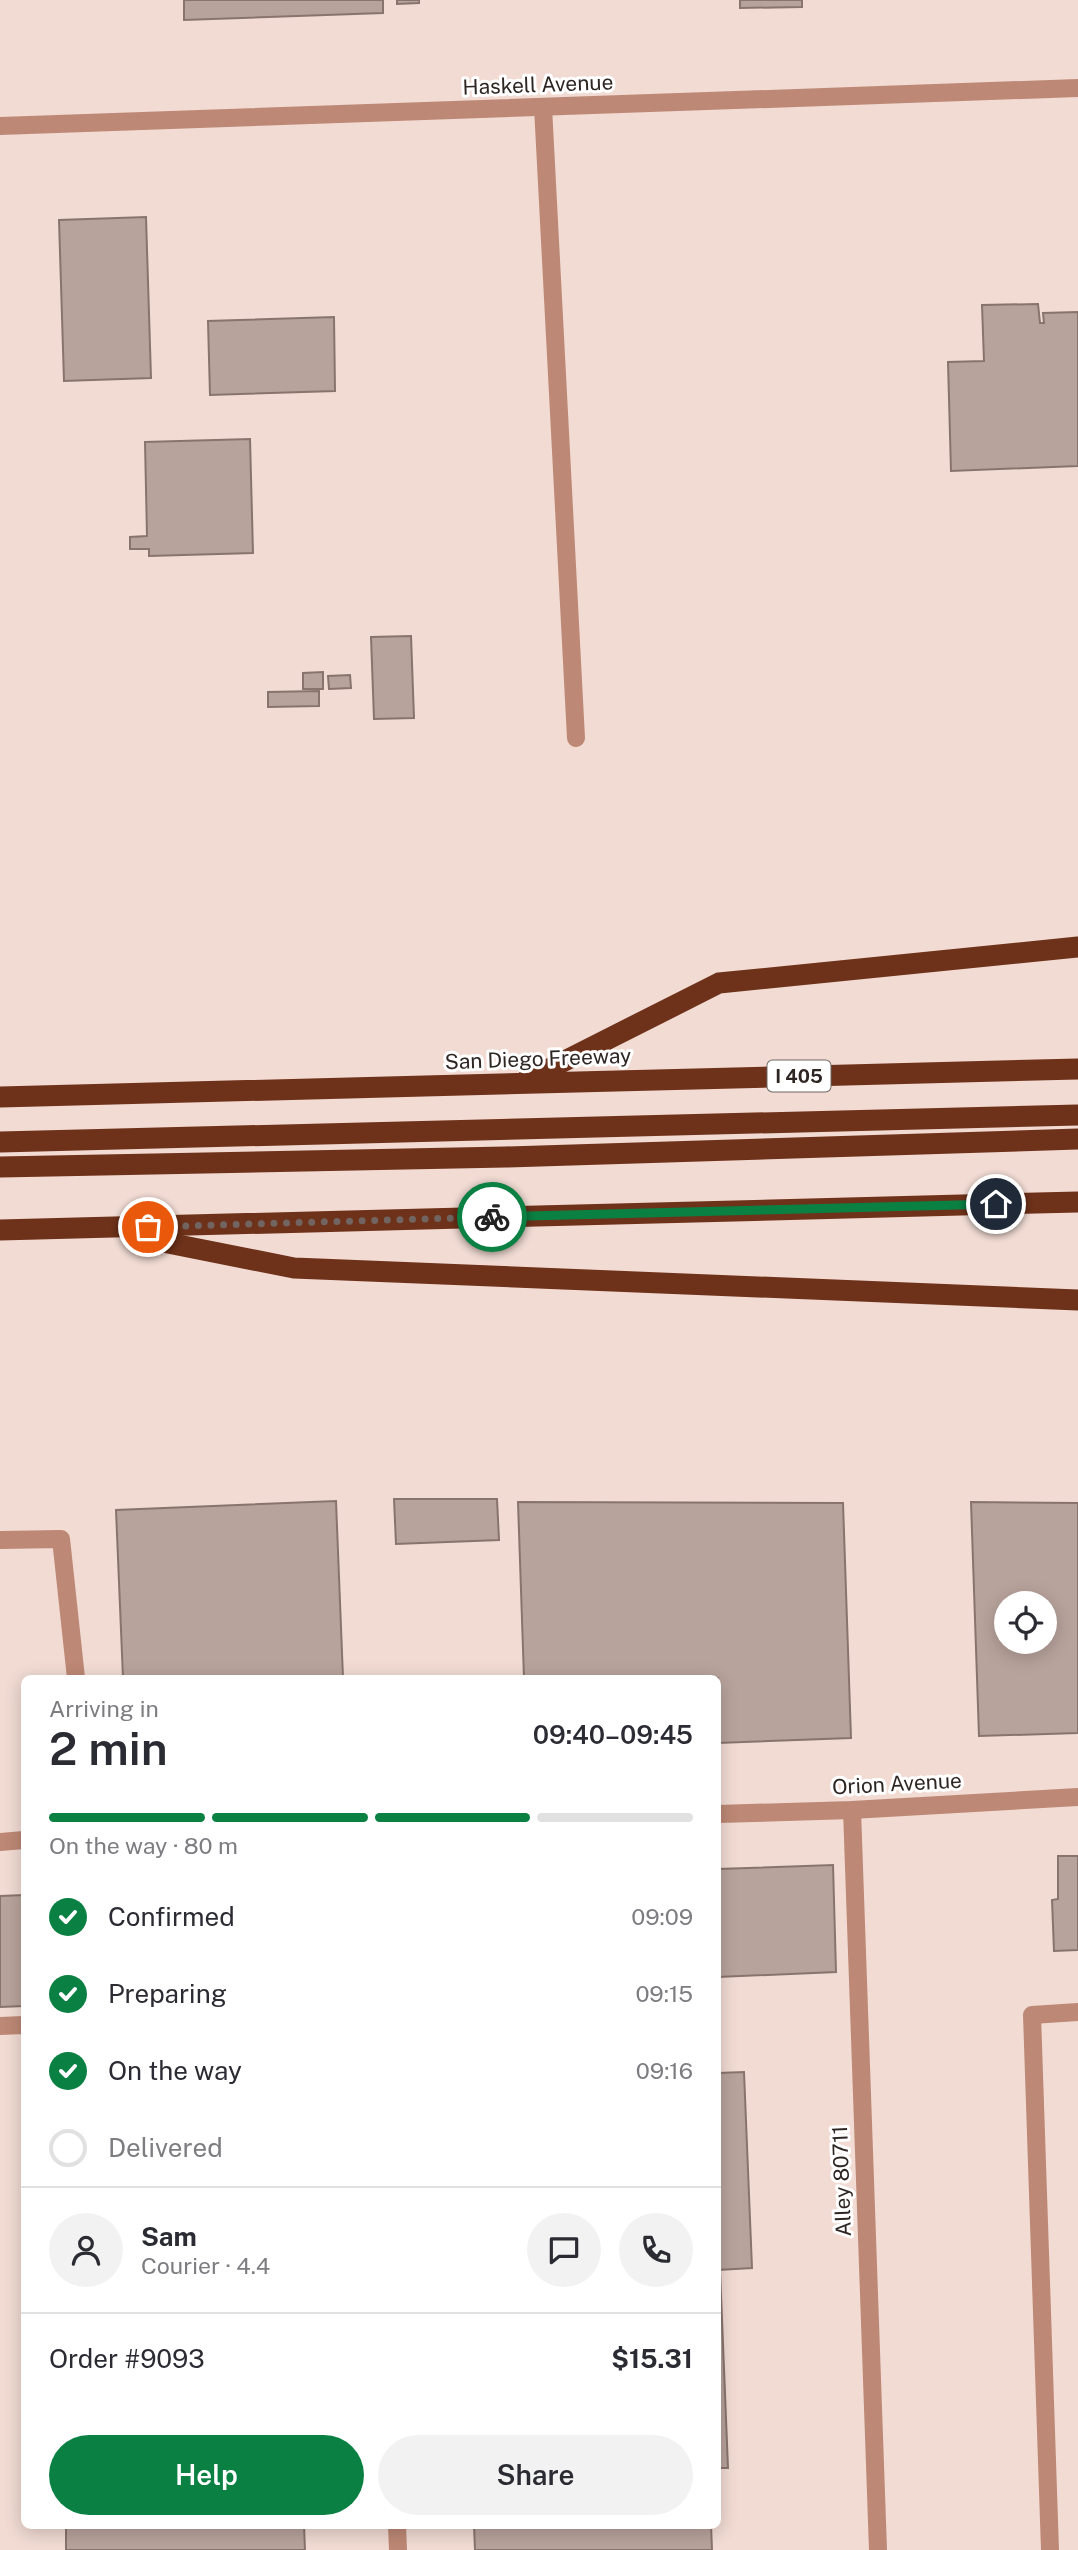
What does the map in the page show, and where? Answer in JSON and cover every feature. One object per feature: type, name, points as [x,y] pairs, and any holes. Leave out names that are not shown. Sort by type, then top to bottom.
[{"type":"highway","points":[[520,1084],[719,983],[1078,947]]},
{"type":"highway","name":"San Diego Freeway","points":[[0,1097],[1078,1069]]},
{"type":"highway","points":[[0,1142],[1078,1115]]},
{"type":"highway","points":[[0,1167],[506,1157],[1078,1139]]},
{"type":"highway","points":[[0,1230],[1078,1202]]},
{"type":"highway","points":[[93,1228],[294,1268],[1078,1300]]},
{"type":"street","name":"Haskell Avenue","points":[[0,126],[1078,88]]},
{"type":"street","points":[[543,107],[576,738]]},
{"type":"street","points":[[0,1540],[61,1539],[76,1675]]},
{"type":"street","name":"Orion Avenue","points":[[721,1814],[852,1810],[1078,1797]]},
{"type":"street","name":"Alley 80711","points":[[852,1810],[878,2550]]},
{"type":"street","points":[[0,1842],[21,1840]]},
{"type":"street","points":[[1050,2550],[1032,2015],[1078,2012]]},
{"type":"street","points":[[0,2026],[21,2025]]},
{"type":"street","points":[[397,2529],[398,2550]]},
{"type":"building","points":[[184,0],[383,0],[383,13],[184,20]]},
{"type":"building","points":[[397,0],[419,0],[419,3],[397,4]]},
{"type":"building","points":[[740,0],[802,0],[802,7],[740,8]]},
{"type":"building","points":[[146,217],[151,378],[64,381],[59,220]]},
{"type":"building","points":[[1038,304],[1040,323],[1044,323],[1043,313],[1078,312],[1078,466],[951,471],[948,362],[984,361],[982,305]]},
{"type":"building","points":[[334,317],[335,391],[210,395],[208,321]]},
{"type":"building","points":[[250,439],[253,553],[149,556],[149,549],[130,549],[130,537],[147,536],[145,442]]},
{"type":"building","points":[[411,636],[414,718],[374,719],[371,637]]},
{"type":"building","points":[[323,672],[323,689],[303,689],[303,673]]},
{"type":"building","points":[[350,675],[351,688],[329,689],[328,676]]},
{"type":"building","points":[[319,691],[319,706],[268,707],[268,692]]},
{"type":"building","points":[[394,1499],[497,1499],[499,1540],[396,1544]]},
{"type":"building","points":[[336,1501],[343,1675],[123,1675],[116,1510]]},
{"type":"building","points":[[518,1502],[843,1503],[851,1738],[721,1743],[721,1675],[524,1675]]},
{"type":"building","points":[[971,1502],[1078,1503],[1078,1733],[979,1736]]},
{"type":"building","points":[[1058,1856],[1078,1856],[1078,1950],[1054,1951],[1052,1900],[1058,1899]]},
{"type":"building","points":[[833,1865],[836,1972],[721,1977],[721,1869]]},
{"type":"building","points":[[21,1895],[21,2006],[0,2007],[0,1896]]},
{"type":"building","points":[[744,2072],[752,2268],[721,2270],[721,2073]]},
{"type":"building","points":[[721,2295],[728,2468],[721,2468]]},
{"type":"building","points":[[66,2529],[304,2529],[305,2550],[66,2550]]},
{"type":"building","points":[[474,2529],[711,2529],[712,2550],[475,2550]]},
{"type":"way so far","points":[[148,1227],[492,1217]]},
{"type":"route","points":[[492,1217],[996,1204]]}]
